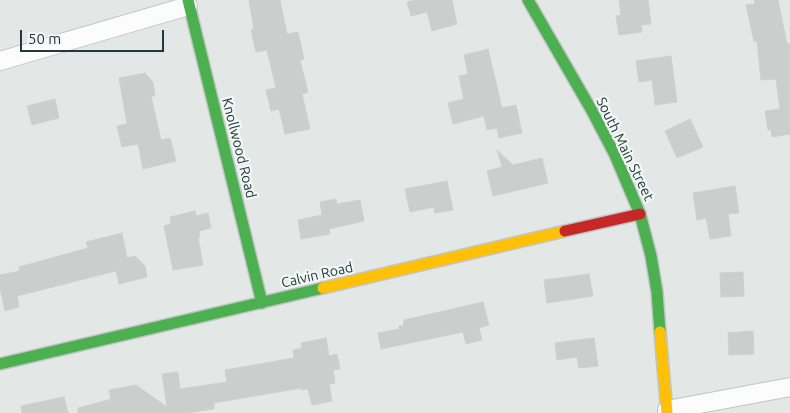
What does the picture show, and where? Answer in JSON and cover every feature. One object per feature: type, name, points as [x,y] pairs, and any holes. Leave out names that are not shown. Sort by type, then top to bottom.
[{"type":"street","name":"South Main Street","points":[[528,0],[615,155],[640,214],[651,256],[657,292],[667,412]]},
{"type":"street","points":[[0,61],[188,3]]},
{"type":"street","name":"Knollwood Road","points":[[188,3],[262,304]]},
{"type":"street","name":"Calvin Road","points":[[0,364],[640,214]]},
{"type":"street","points":[[667,412],[790,387]]},
{"type":"building","points":[[249,0],[280,0],[287,34],[298,32],[304,59],[300,60],[308,92],[302,94],[310,129],[285,134],[279,109],[271,111],[266,90],[276,88],[267,50],[256,52],[251,30],[254,29]]},
{"type":"building","points":[[415,0],[452,0],[457,24],[432,31],[427,12],[411,16],[407,2]]},
{"type":"building","points":[[619,0],[648,0],[651,24],[641,25],[642,32],[619,35],[616,16],[621,15]]},
{"type":"building","points":[[754,0],[778,0],[787,44],[790,44],[790,134],[772,137],[771,130],[768,130],[765,111],[780,109],[776,79],[761,80],[757,41],[754,41],[746,5],[755,4]]},
{"type":"building","points":[[488,49],[502,108],[516,105],[522,133],[499,138],[497,128],[487,130],[484,116],[453,124],[448,103],[464,99],[459,76],[468,74],[464,55]]},
{"type":"building","points":[[671,56],[677,102],[655,105],[652,80],[639,82],[636,61]]},
{"type":"building","points":[[145,73],[153,82],[155,96],[151,96],[161,140],[170,138],[176,161],[143,169],[138,144],[122,147],[117,126],[127,124],[119,78]]},
{"type":"building","points":[[55,99],[59,118],[32,125],[27,106]]},
{"type":"building","points":[[690,119],[703,147],[677,158],[665,131]]},
{"type":"building","points":[[497,150],[513,165],[542,158],[548,183],[493,196],[487,171],[502,167]]},
{"type":"building","points":[[447,181],[453,210],[435,213],[434,207],[410,212],[405,189]]},
{"type":"building","points":[[735,186],[739,213],[728,214],[731,236],[710,239],[706,218],[697,220],[693,193]]},
{"type":"building","points":[[336,199],[337,204],[360,200],[364,221],[329,229],[330,234],[301,239],[298,220],[322,215],[320,202]]},
{"type":"building","points":[[195,211],[196,216],[208,213],[211,228],[199,231],[200,237],[198,237],[203,265],[173,270],[164,226],[171,224],[170,217]]},
{"type":"building","points":[[122,233],[127,258],[135,256],[145,266],[147,277],[119,284],[116,271],[17,296],[19,307],[5,311],[0,288],[0,275],[20,271],[19,267],[88,248],[86,242]]},
{"type":"building","points":[[743,272],[744,296],[721,297],[720,273]]},
{"type":"building","points":[[589,274],[593,296],[547,303],[544,280]]},
{"type":"building","points":[[483,302],[489,325],[479,328],[482,340],[466,344],[463,332],[381,349],[378,333],[399,329],[399,326],[403,326],[404,320]]},
{"type":"building","points":[[753,331],[754,354],[729,355],[728,333]]},
{"type":"building","points":[[326,338],[329,356],[337,354],[340,369],[333,370],[335,383],[329,384],[332,401],[312,405],[308,389],[301,390],[301,388],[214,403],[214,409],[185,413],[78,413],[78,408],[111,399],[109,390],[136,385],[167,407],[162,374],[178,372],[180,389],[227,382],[225,370],[294,358],[293,350],[302,348],[301,343]]},
{"type":"building","points":[[594,338],[598,366],[579,368],[577,357],[557,360],[555,343]]},
{"type":"building","points":[[64,397],[68,413],[22,413],[21,406]]},
{"type":"traffic: fast","points":[[188,0],[262,303]]},
{"type":"traffic: fast","points":[[528,0],[592,111],[615,155],[640,214],[651,256],[657,292],[660,332]]},
{"type":"traffic: fast","points":[[0,364],[323,288]]},
{"type":"traffic: slow","points":[[323,288],[565,231]]},
{"type":"traffic: slow","points":[[660,332],[667,413]]},
{"type":"traffic: jam","points":[[565,231],[640,214]]}]
